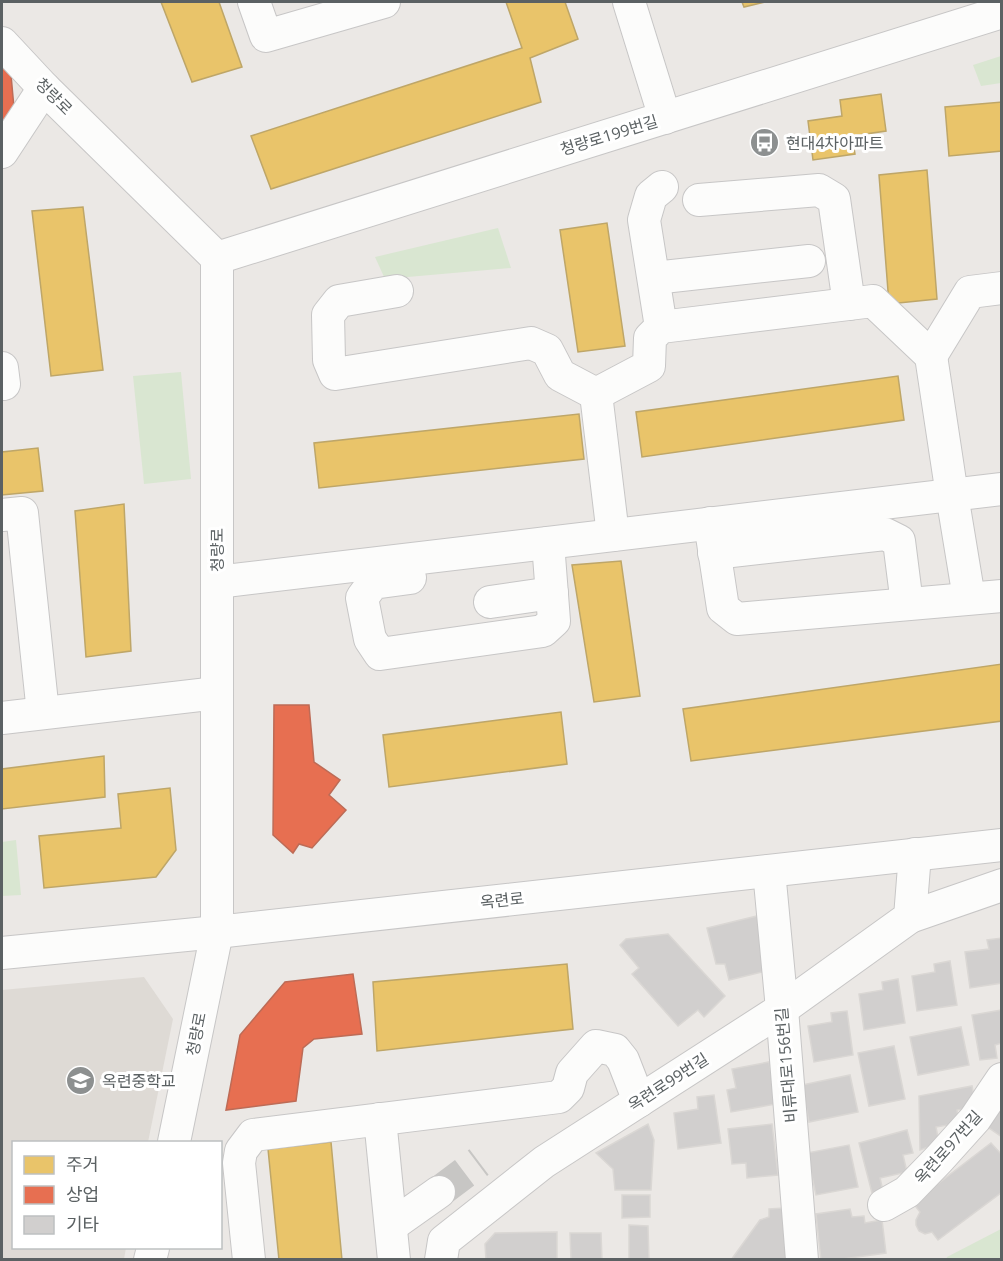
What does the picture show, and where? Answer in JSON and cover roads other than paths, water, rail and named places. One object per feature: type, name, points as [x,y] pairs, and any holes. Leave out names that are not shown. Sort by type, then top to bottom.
[{"type":"street","points":[[254,2],[266,36],[384,2]]},
{"type":"street","points":[[629,2],[665,118]]},
{"type":"street","name":"청량로199번길","points":[[217,258],[1002,12]]},
{"type":"street","name":"청량로","points":[[2,43],[217,258],[217,932],[174,1141]]},
{"type":"street","points":[[2,152],[44,87]]},
{"type":"street","points":[[661,327],[644,220],[651,196],[662,187]]},
{"type":"street","points":[[699,200],[819,190],[834,199],[849,304]]},
{"type":"street","points":[[654,278],[809,261]]},
{"type":"street","points":[[931,356],[970,292],[1002,288]]},
{"type":"street","points":[[397,291],[339,301],[328,315],[329,360],[335,374],[531,343],[547,350],[560,375],[596,394]]},
{"type":"street","points":[[596,394],[649,366],[651,338],[661,327],[873,301],[931,356],[969,598]]},
{"type":"street","points":[[2,368],[4,384],[2,384]]},
{"type":"street","points":[[596,394],[613,535]]},
{"type":"street","points":[[712,538],[952,495],[1002,489]]},
{"type":"street","points":[[2,515],[22,513],[43,713]]},
{"type":"street","points":[[548,552],[554,621],[543,630],[380,654],[370,639],[362,598],[373,583],[548,552],[613,535],[712,538],[885,534],[899,541],[907,604]]},
{"type":"street","points":[[712,538],[723,608],[738,619],[1002,596]]},
{"type":"street","points":[[217,582],[548,552]]},
{"type":"street","points":[[490,602],[552,593]]},
{"type":"street","points":[[2,718],[217,693]]},
{"type":"street","name":"옥련로","points":[[2,953],[217,932],[1002,845]]},
{"type":"street","points":[[910,917],[915,854]]},
{"type":"street","name":"비류대로156번길","points":[[769,871],[802,1260]]},
{"type":"street","name":"옥련로99번길","points":[[441,1260],[444,1241],[544,1162],[782,1009],[910,917],[1002,885]]},
{"type":"street","points":[[249,1260],[239,1163],[241,1151],[253,1135],[559,1097],[568,1088],[572,1073],[596,1046],[615,1050],[623,1060],[639,1101]]},
{"type":"street","name":"옥련로97번길","points":[[884,1205],[907,1192],[939,1159],[975,1119],[1002,1079]]},
{"type":"street","points":[[380,1119],[394,1260]]},
{"type":"street","points":[[391,1226],[439,1192]]},
{"type":"tunnel","points":[[439,1192],[479,1162]]},
{"type":"place","name":"현대4차아파트","points":[[765,143]]},
{"type":"place","name":"옥련중학교","points":[[81,1081]]}]
